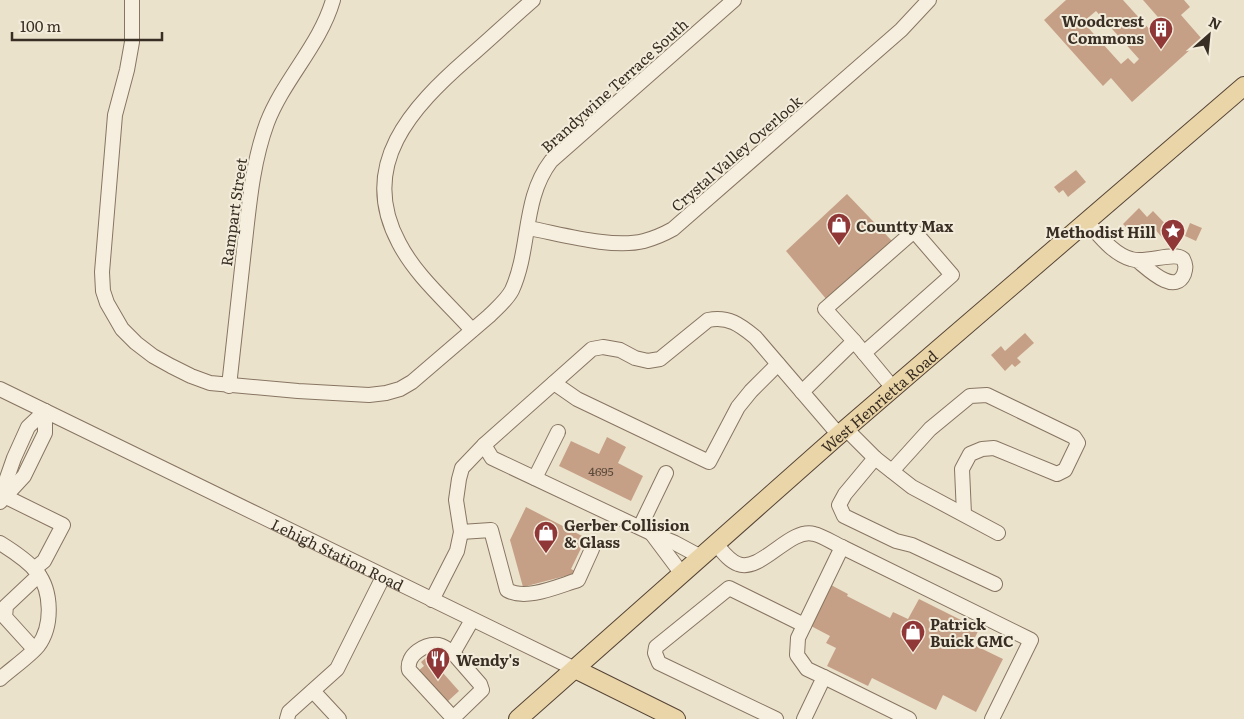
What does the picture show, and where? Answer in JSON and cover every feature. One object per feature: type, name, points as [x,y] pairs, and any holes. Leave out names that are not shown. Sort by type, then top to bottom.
[{"type":"main road","name":"West Henrietta Road","points":[[518,719],[842,432],[1244,86]]},
{"type":"main road","name":"Lehigh Station Road","points":[[575,669],[676,719]]},
{"type":"street","name":"Brandywine Terrace South","points":[[132,0],[132,42],[115,115],[111,154],[102,272],[103,291],[107,304],[122,329],[136,343],[153,356],[191,376],[210,383],[229,386],[369,395],[400,389],[412,382],[489,316],[512,289],[521,260],[537,182],[551,161],[734,0]]},
{"type":"street","name":"Rampart Street","points":[[229,386],[252,176],[256,158],[278,99],[328,18],[333,0]]},
{"type":"street","points":[[472,330],[421,274],[399,244],[386,210],[383,192],[384,173],[398,134],[428,95],[533,0]]},
{"type":"street","name":"Crystal Valley Overlook","points":[[528,228],[608,242],[626,243],[642,242],[658,237],[673,229],[893,37],[918,14],[929,0]]},
{"type":"street","points":[[1087,222],[1118,252],[1127,258],[1138,261]]},
{"type":"street","points":[[864,353],[952,275],[914,231],[825,309],[893,388]]},
{"type":"street","points":[[432,600],[457,551],[461,532],[456,500],[462,468],[484,445],[592,349],[603,347],[620,350],[635,358],[648,361],[660,359],[708,320],[718,318],[738,324],[755,338],[802,392],[842,432],[912,487],[998,533]]},
{"type":"street","points":[[802,392],[854,342]]},
{"type":"street","points":[[554,383],[577,399],[709,462],[738,408],[751,391],[778,364]]},
{"type":"street","name":"Lehigh Station Road","points":[[0,389],[575,669]]},
{"type":"street","points":[[892,471],[930,429],[970,396],[987,395],[1074,437],[1078,443],[1065,470],[1057,474],[994,448],[982,449],[970,454],[962,468],[964,514]]},
{"type":"street","points":[[34,649],[5,617],[4,612],[6,606],[44,561],[63,524],[1,497],[14,458],[28,427],[45,411]]},
{"type":"street","points":[[535,478],[558,432]]},
{"type":"street","points":[[484,445],[492,458],[675,543],[701,557]]},
{"type":"street","points":[[875,458],[845,494],[839,505],[844,516],[995,584]]},
{"type":"street","points":[[646,530],[666,473]]},
{"type":"street","points":[[461,532],[491,530],[507,590],[514,594],[526,595],[578,580],[592,549]]},
{"type":"street","points":[[646,530],[682,574]]},
{"type":"street","points":[[716,544],[729,559],[744,566],[755,564],[796,537],[813,533],[1031,640],[992,719]]},
{"type":"street","points":[[0,543],[25,561],[36,572],[45,588],[49,622],[38,646],[0,679]]},
{"type":"street","points":[[842,547],[798,638],[797,655],[807,669],[909,719]]},
{"type":"street","points":[[287,719],[289,712],[337,669],[383,577]]},
{"type":"street","points":[[776,719],[659,663],[655,653],[656,647],[728,588],[804,625]]},
{"type":"street","points":[[453,653],[472,620]]},
{"type":"street","points":[[430,645],[443,646],[453,653],[480,684],[482,690],[453,719],[409,670],[408,666],[408,661],[430,645]]},
{"type":"street","points":[[804,719],[824,677]]},
{"type":"street","points":[[313,690],[339,719]]},
{"type":"building","name":"Woodcrest Commons","points":[[1066,0],[1123,0],[1160,41],[1171,32],[1143,0],[1184,0],[1190,7],[1181,15],[1202,39],[1132,102],[1111,78],[1103,86],[1044,20]],"holes":[[[1096,11],[1139,59],[1134,64],[1128,58],[1121,64],[1083,22]]]},
{"type":"building","points":[[1076,170],[1086,182],[1068,197],[1063,190],[1059,193],[1054,187]]},
{"type":"building","name":"Countty Max","points":[[847,194],[892,241],[827,300],[786,251]]},
{"type":"building","points":[[1139,208],[1147,217],[1153,211],[1176,235],[1167,243],[1152,226],[1138,240],[1123,224]]},
{"type":"building","points":[[1190,223],[1202,228],[1196,241],[1185,236]]},
{"type":"building","points":[[1025,333],[1034,343],[1017,358],[1021,362],[1015,367],[1012,364],[1005,371],[991,355],[1001,346],[1005,351]]},
{"type":"building","points":[[607,437],[626,447],[618,463],[643,476],[631,501],[559,466],[571,441],[599,454]]},
{"type":"building","name":"Gerber Collision & Glass","points":[[526,507],[586,538],[571,569],[575,571],[573,574],[523,587],[510,540]]},
{"type":"building","name":"Patrick Buick GMC","points":[[831,585],[848,594],[847,596],[890,618],[893,612],[908,619],[919,599],[979,629],[972,644],[1003,659],[976,712],[943,695],[936,710],[872,678],[868,686],[827,666],[836,648],[826,643],[830,636],[811,626]]},
{"type":"building","name":"Wendy's","points":[[428,656],[459,691],[447,702],[418,671],[424,666],[421,662]]},
{"type":"place","name":"Woodcrest Commons","points":[[1161,50]]},
{"type":"place","name":"Countty Max","points":[[839,246]]},
{"type":"place","name":"Methodist Hill","points":[[1173,252]]},
{"type":"place","name":"Gerber Collision & Glass","points":[[546,554]]},
{"type":"place","name":"Patrick Buick GMC","points":[[913,653]]},
{"type":"place","name":"Wendy's","points":[[438,680]]}]
